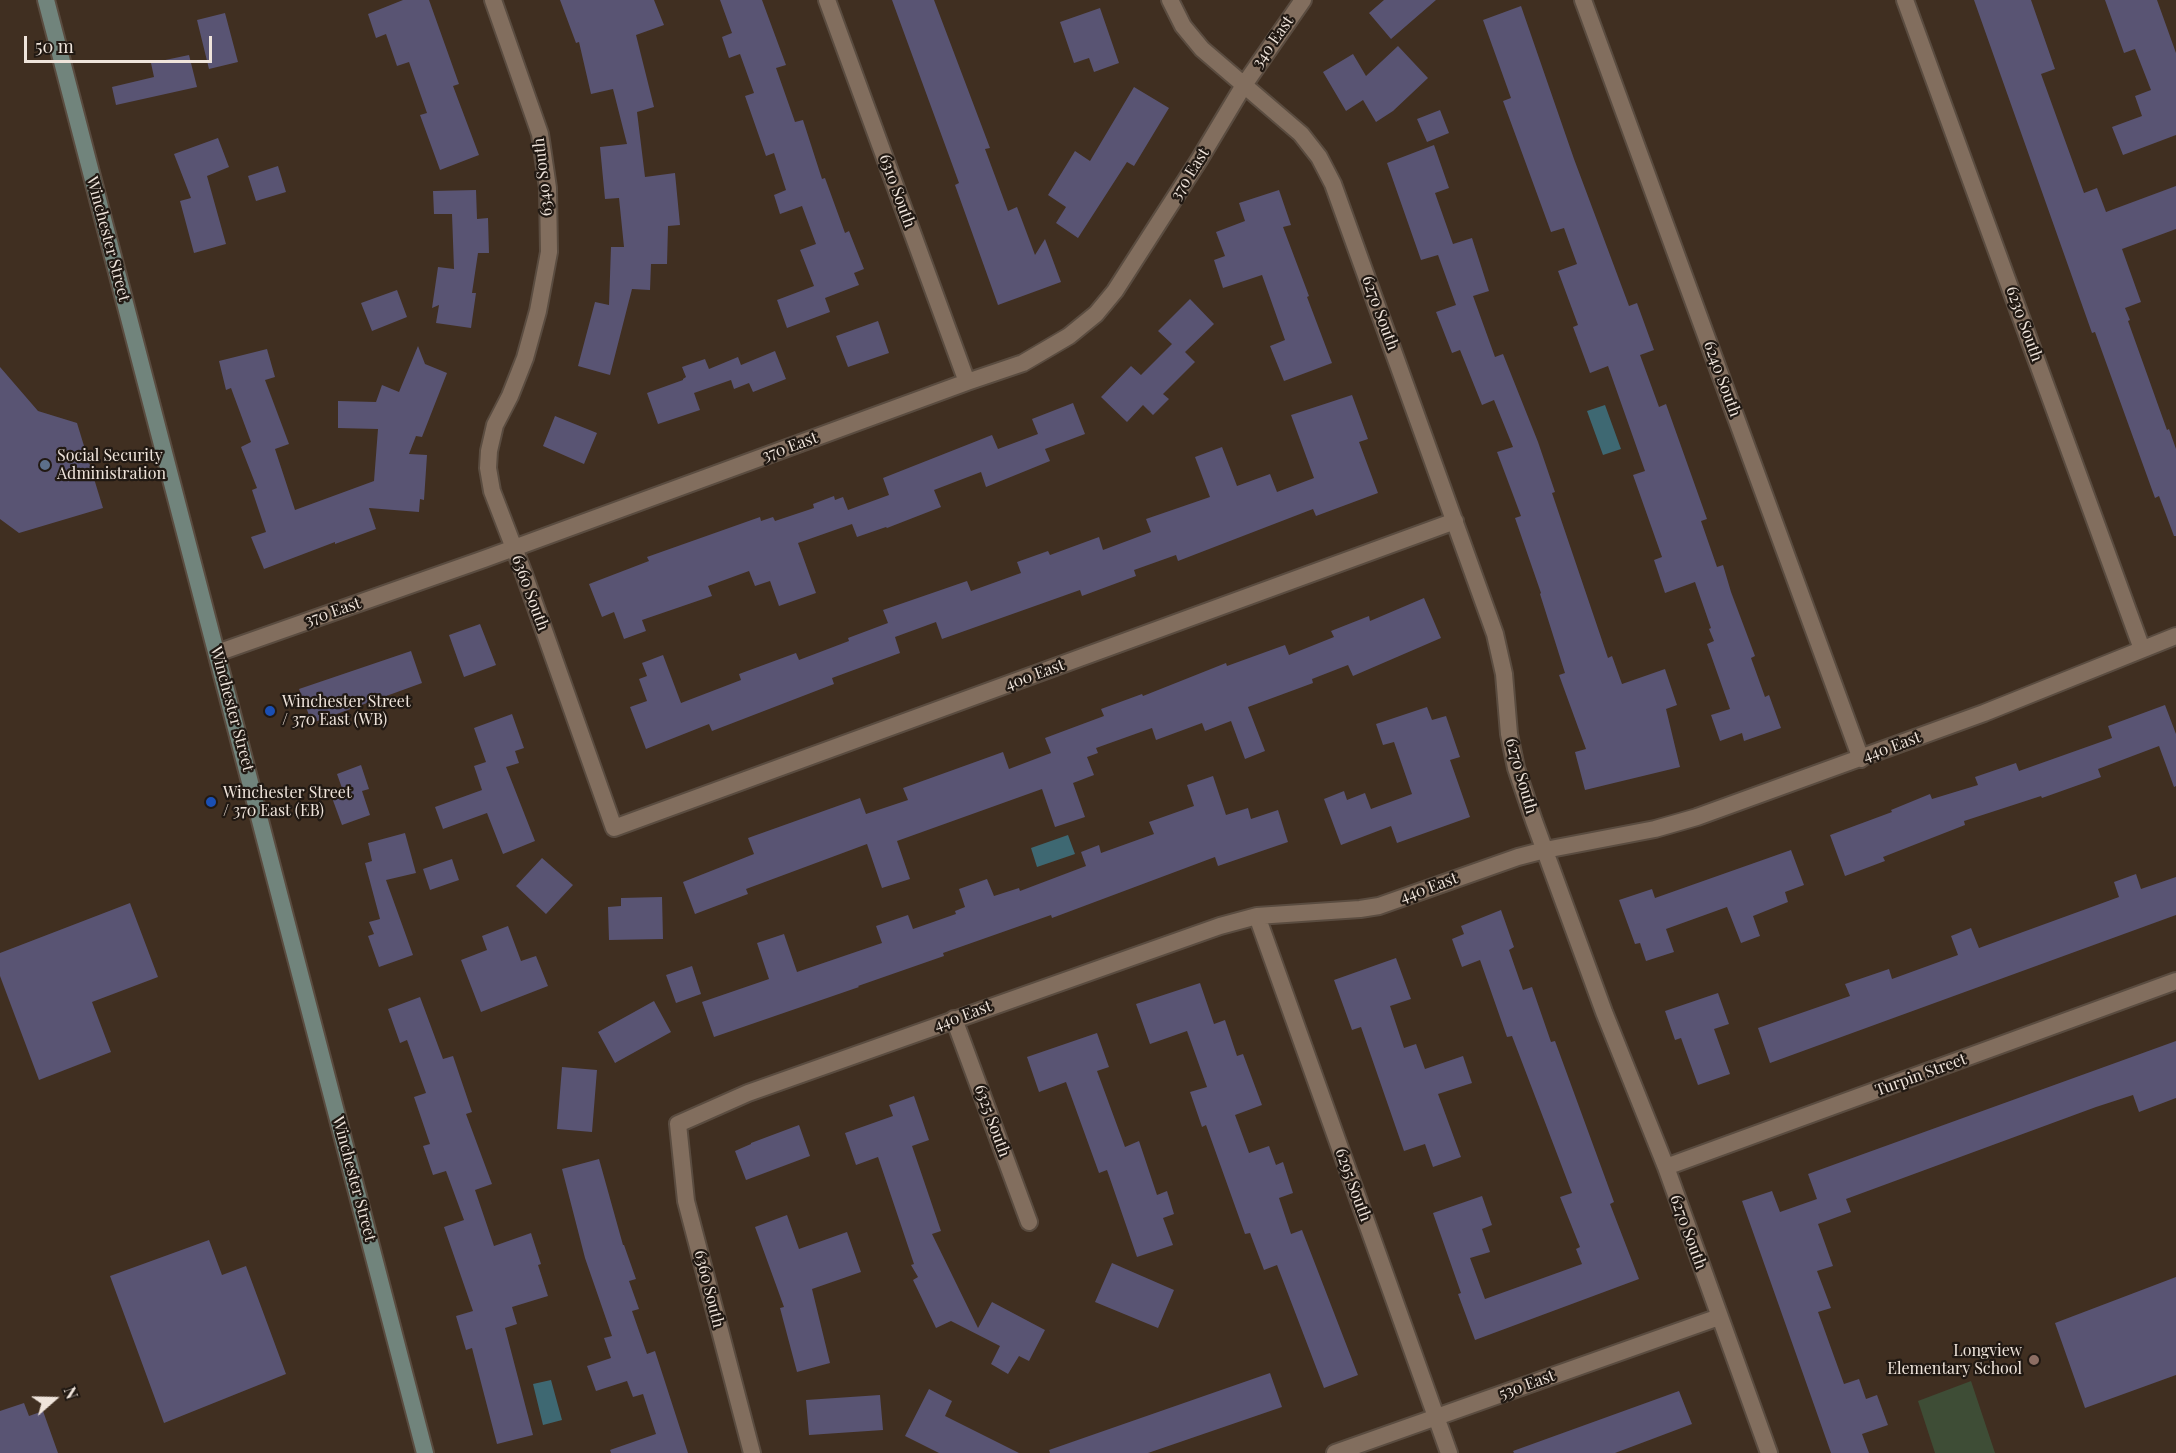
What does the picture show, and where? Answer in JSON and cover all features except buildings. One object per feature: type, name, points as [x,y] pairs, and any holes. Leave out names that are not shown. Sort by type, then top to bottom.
[{"type":"main road","name":"Winchester Street","points":[[46,0],[425,1453]]},
{"type":"street","name":"6340 South","points":[[493,0],[540,134],[548,188],[549,252],[538,311],[525,358]]},
{"type":"street","name":"6310 South","points":[[827,0],[967,382]]},
{"type":"street","name":"6270 South","points":[[1170,0],[1183,26],[1202,48],[1301,134],[1319,157],[1333,184],[1495,634],[1504,674],[1509,734],[1516,768],[1604,1012],[1666,1167],[1769,1453]]},
{"type":"street","name":"340 East","points":[[1244,85],[1303,0]]},
{"type":"street","name":"6240 South","points":[[1582,0],[1861,759]]},
{"type":"street","name":"6230 South","points":[[1905,0],[2142,649]]},
{"type":"street","name":"370 East","points":[[217,653],[1023,363],[1069,336],[1096,314],[1122,281],[1244,85]]},
{"type":"street","name":"6360 South","points":[[525,358],[510,396],[495,425],[489,450],[488,468],[492,491],[614,828]]},
{"type":"street","name":"400 East","points":[[614,828],[1455,521]]},
{"type":"street","name":"440 East","points":[[678,1124],[748,1093],[1175,940],[1257,916],[1379,906],[1501,862],[1545,850],[1655,830],[1697,817],[1984,713],[2176,636]]},
{"type":"street","name":"6295 South","points":[[1257,916],[1449,1453]]},
{"type":"street","name":"Turpin Street","points":[[1666,1167],[2176,981]]},
{"type":"street","name":"6325 South","points":[[954,1019],[1029,1222]]},
{"type":"street","name":"6360 South","points":[[678,1124],[686,1201],[752,1453]]},
{"type":"street","name":"530 East","points":[[1335,1453],[1719,1317]]},
{"type":"green space","points":[[1971,1381],[1995,1453],[1935,1453],[1918,1401]]},
{"type":"water","points":[[1605,405],[1621,449],[1603,455],[1587,411]]},
{"type":"water","points":[[1068,835],[1075,854],[1037,867],[1031,848]]},
{"type":"water","points":[[551,1380],[562,1420],[543,1425],[533,1384]]},
{"type":"place","name":"Social Security Administration","points":[[45,465]]},
{"type":"place","name":"Winchester Street / 370 East (WB)","points":[[270,711]]},
{"type":"place","name":"Winchester Street / 370 East (EB)","points":[[211,802]]},
{"type":"place","name":"Longview Elementary School","points":[[2034,1360]]}]
